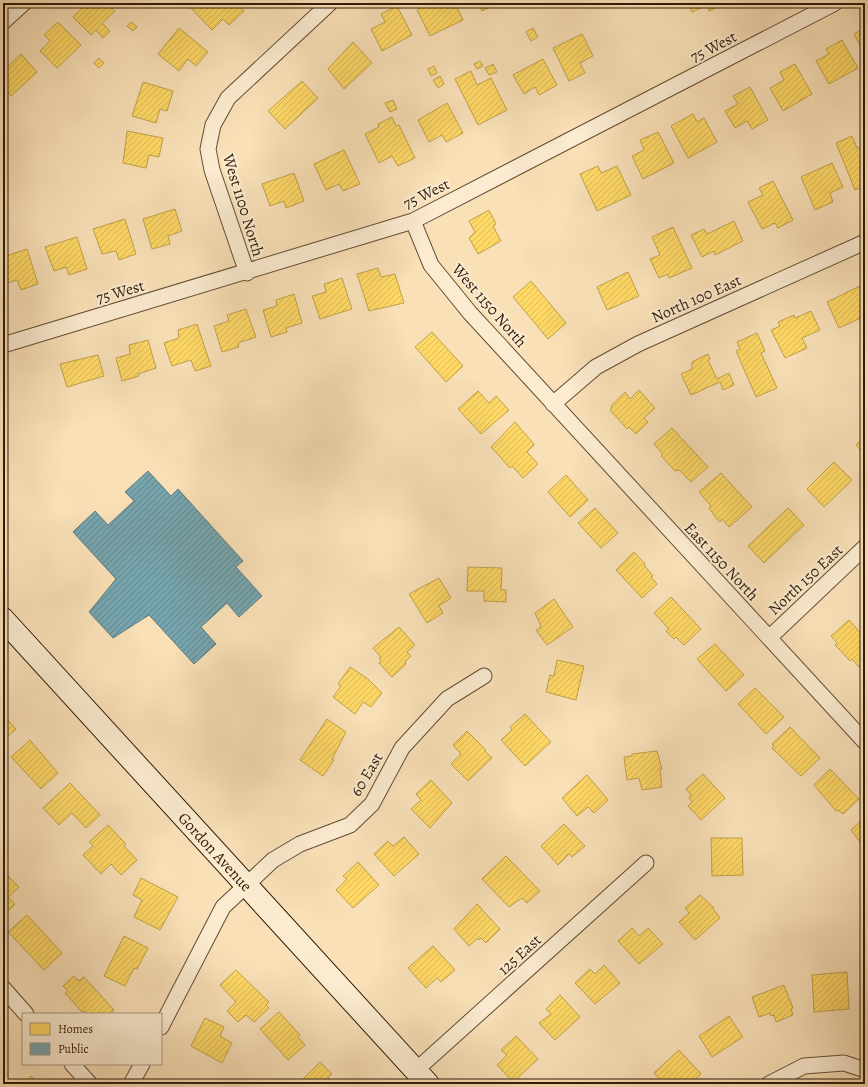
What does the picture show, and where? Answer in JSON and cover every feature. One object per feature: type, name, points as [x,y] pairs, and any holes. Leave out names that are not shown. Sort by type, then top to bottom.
[{"type":"main road","name":"Gordon Avenue","points":[[3,619],[422,1077]]},
{"type":"street","points":[[3,22],[24,3]]},
{"type":"street","name":"West 1100 North","points":[[247,273],[212,170],[208,149],[213,125],[228,98],[330,3]]},
{"type":"street","name":"75 West","points":[[3,345],[247,273],[414,221],[835,3]]},
{"type":"street","name":"West 1150 North","points":[[414,221],[431,265],[470,313],[553,404]]},
{"type":"street","name":"North 100 East","points":[[553,404],[596,367],[638,344],[865,242]]},
{"type":"street","name":"East 1150 North","points":[[553,404],[865,742]]},
{"type":"street","name":"North 150 East","points":[[769,638],[865,547]]},
{"type":"street","name":"60 East","points":[[162,1024],[223,907],[273,860],[300,844],[350,825],[372,804],[402,748],[447,699],[484,676]]},
{"type":"street","name":"125 East","points":[[422,1077],[646,863]]},
{"type":"street","points":[[3,988],[25,1013]]},
{"type":"street","points":[[769,1084],[804,1066],[844,1063],[865,1070]]},
{"type":"street","points":[[73,1065],[90,1084]]},
{"type":"street","points":[[131,1084],[141,1065]]},
{"type":"building: Homes","points":[[77,3],[107,3],[115,11],[102,23],[110,31],[103,38],[96,30],[91,35],[73,17],[82,8]]},
{"type":"building: Homes","points":[[194,3],[236,3],[244,11],[229,25],[223,19],[212,30],[190,7]]},
{"type":"building: Homes","points":[[424,3],[455,3],[463,20],[430,36],[417,10],[425,6]]},
{"type":"building: Homes","points":[[478,3],[498,3],[482,11]]},
{"type":"building: Homes","points":[[688,3],[725,3],[709,11],[707,5],[692,12]]},
{"type":"building: Homes","points":[[397,6],[412,35],[382,51],[371,29],[385,22],[381,14]]},
{"type":"building: Homes","points":[[58,22],[81,45],[57,68],[40,51],[50,41],[44,35]]},
{"type":"building: Homes","points":[[131,22],[137,27],[133,31],[127,26]]},
{"type":"building: Homes","points":[[179,28],[208,52],[196,66],[188,59],[179,71],[158,54]]},
{"type":"building: Homes","points":[[533,28],[538,37],[531,41],[526,32]]},
{"type":"building: Homes","points":[[865,28],[865,55],[854,34]]},
{"type":"building: Homes","points":[[582,34],[593,56],[580,63],[585,73],[569,81],[553,48]]},
{"type":"building: Homes","points":[[842,40],[858,68],[829,84],[816,61],[829,54],[826,49]]},
{"type":"building: Homes","points":[[353,42],[372,63],[344,89],[328,69]]},
{"type":"building: Homes","points":[[21,54],[37,72],[11,96],[3,88],[3,71]]},
{"type":"building: Homes","points":[[99,58],[104,63],[99,68],[94,63]]},
{"type":"building: Homes","points":[[543,59],[557,85],[539,95],[535,87],[524,94],[513,75]]},
{"type":"building: Homes","points":[[480,61],[483,66],[477,69],[474,64]]},
{"type":"building: Homes","points":[[493,64],[497,72],[489,75],[485,68]]},
{"type":"building: Homes","points":[[795,64],[812,94],[783,111],[770,88],[784,80],[780,72]]},
{"type":"building: Homes","points":[[434,66],[437,73],[431,76],[428,69]]},
{"type":"building: Homes","points":[[471,71],[477,85],[491,78],[507,110],[478,125],[455,79]]},
{"type":"building: Homes","points":[[440,76],[444,84],[438,88],[433,80]]},
{"type":"building: Homes","points":[[302,81],[318,98],[285,129],[268,111]]},
{"type":"building: Homes","points":[[143,82],[173,91],[167,111],[160,109],[156,123],[132,116]]},
{"type":"building: Homes","points":[[750,87],[768,120],[752,129],[747,121],[735,128],[725,111],[738,104],[733,96]]},
{"type":"building: Homes","points":[[865,87],[865,99],[860,90]]},
{"type":"building: Homes","points":[[393,100],[397,109],[390,112],[385,103]]},
{"type":"building: Homes","points":[[447,103],[463,133],[446,142],[442,135],[429,142],[418,120]]},
{"type":"building: Homes","points":[[693,114],[697,122],[704,118],[717,142],[688,158],[671,126]]},
{"type":"building: Homes","points":[[392,117],[396,126],[399,125],[415,158],[398,166],[392,156],[379,163],[365,134],[379,127],[378,124]]},
{"type":"building: Homes","points":[[127,131],[163,138],[159,157],[149,155],[146,168],[123,163]]},
{"type":"building: Homes","points":[[658,132],[674,163],[643,179],[632,156],[644,150],[640,140]]},
{"type":"building: Homes","points":[[852,136],[857,148],[864,145],[863,141],[865,140],[865,186],[855,190],[836,143]]},
{"type":"building: Homes","points":[[344,150],[360,184],[343,191],[339,184],[326,190],[314,164]]},
{"type":"building: Homes","points":[[832,163],[843,187],[830,193],[833,202],[815,210],[801,177]]},
{"type":"building: Homes","points":[[598,166],[601,173],[617,166],[631,195],[597,211],[580,174]]},
{"type":"building: Homes","points":[[294,173],[304,201],[286,208],[284,201],[270,206],[262,184]]},
{"type":"building: Homes","points":[[773,181],[793,220],[778,228],[775,223],[762,229],[748,202],[763,195],[759,188]]},
{"type":"building: Homes","points":[[175,209],[182,231],[168,236],[170,244],[152,249],[143,219]]},
{"type":"building: Homes","points":[[489,210],[496,224],[493,226],[501,241],[478,254],[469,238],[475,232],[469,221]]},
{"type":"building: Homes","points":[[125,219],[136,254],[119,260],[116,251],[102,254],[93,229]]},
{"type":"building: Homes","points":[[734,221],[743,241],[715,255],[714,251],[702,257],[691,235],[704,229],[707,234]]},
{"type":"building: Homes","points":[[673,227],[692,268],[669,278],[668,274],[659,278],[650,259],[660,255],[652,237]]},
{"type":"building: Homes","points":[[77,237],[87,269],[69,275],[66,267],[54,271],[45,247]]},
{"type":"building: Homes","points":[[27,249],[38,284],[21,290],[17,280],[3,284],[3,257]]},
{"type":"building: Homes","points":[[378,268],[381,277],[395,274],[404,303],[369,311],[357,274]]},
{"type":"building: Homes","points":[[628,272],[639,296],[607,310],[597,287]]},
{"type":"building: Homes","points":[[342,278],[352,309],[320,319],[312,296],[326,292],[324,284]]},
{"type":"building: Homes","points":[[531,281],[566,323],[548,339],[513,297]]},
{"type":"building: Homes","points":[[862,285],[865,291],[865,316],[839,328],[827,302]]},
{"type":"building: Homes","points":[[294,294],[302,323],[286,328],[287,332],[271,337],[263,310],[277,306],[276,300]]},
{"type":"building: Homes","points":[[246,309],[256,337],[238,343],[239,347],[222,352],[214,326],[229,321],[227,315]]},
{"type":"building: Homes","points":[[811,311],[820,330],[802,338],[807,348],[785,358],[771,330],[780,326],[778,322],[794,315],[795,318]]},
{"type":"building: Homes","points":[[197,324],[211,366],[195,371],[191,360],[172,366],[164,343],[179,338],[178,330]]},
{"type":"building: Homes","points":[[432,332],[463,366],[446,382],[415,347]]},
{"type":"building: Homes","points":[[757,333],[765,351],[761,353],[777,388],[756,397],[736,351],[740,349],[737,342]]},
{"type":"building: Homes","points":[[148,340],[156,368],[138,374],[139,376],[122,381],[116,358],[130,354],[129,345]]},
{"type":"building: Homes","points":[[708,354],[710,359],[708,360],[717,379],[729,373],[734,385],[723,390],[720,382],[691,395],[681,374],[692,369],[692,362]]},
{"type":"building: Homes","points":[[98,355],[104,376],[67,387],[60,364]]},
{"type":"building: Homes","points":[[639,390],[655,408],[644,418],[648,422],[636,434],[629,427],[627,429],[610,410],[612,408],[611,406],[625,392],[630,399]]},
{"type":"building: Homes","points":[[478,391],[489,403],[496,396],[509,410],[481,434],[458,409]]},
{"type":"building: Homes","points":[[515,422],[533,443],[534,445],[527,452],[538,464],[523,478],[512,466],[510,468],[491,447]]},
{"type":"building: Homes","points":[[672,428],[708,467],[691,482],[679,470],[675,471],[661,456],[663,454],[654,444]]},
{"type":"building: Homes","points":[[865,436],[865,455],[856,445]]},
{"type":"building: Homes","points":[[834,462],[852,480],[824,507],[807,489]]},
{"type":"building: Homes","points":[[721,473],[752,507],[729,527],[722,519],[720,522],[716,518],[709,508],[711,506],[699,492]]},
{"type":"building: Homes","points":[[566,475],[588,500],[570,517],[548,492]]},
{"type":"building: Homes","points":[[595,508],[618,533],[601,548],[578,523]]},
{"type":"building: Homes","points":[[788,508],[804,525],[764,563],[748,546]]},
{"type":"building: Homes","points":[[634,552],[645,564],[644,565],[653,576],[651,577],[657,584],[642,598],[616,570]]},
{"type":"building: Homes","points":[[468,567],[502,568],[501,590],[506,590],[506,602],[484,601],[484,591],[467,591]]},
{"type":"building: Homes","points":[[439,578],[451,598],[439,606],[443,613],[427,623],[409,594]]},
{"type":"building: Homes","points":[[671,597],[701,629],[684,645],[676,637],[674,639],[666,631],[669,629],[654,613]]},
{"type":"building: Homes","points":[[554,599],[573,627],[547,645],[536,630],[541,627],[535,613]]},
{"type":"building: Homes","points":[[849,620],[865,638],[865,662],[859,667],[852,659],[850,661],[835,645],[837,643],[831,636]]},
{"type":"building: Homes","points":[[399,627],[415,645],[407,652],[411,656],[405,662],[406,664],[392,677],[379,663],[381,660],[379,658],[381,657],[373,648]]},
{"type":"building: Homes","points":[[715,644],[744,675],[726,691],[697,659]]},
{"type":"building: Homes","points":[[557,660],[584,666],[576,700],[546,692],[550,675],[554,676]]},
{"type":"building: Homes","points":[[350,667],[368,679],[382,693],[371,707],[363,702],[355,714],[333,697],[341,686],[338,684]]},
{"type":"building: Homes","points":[[755,688],[784,717],[766,734],[738,704]]},
{"type":"building: Homes","points":[[525,714],[551,742],[525,766],[501,740],[512,730],[510,727]]},
{"type":"building: Homes","points":[[3,715],[16,729],[3,740]]},
{"type":"building: Homes","points":[[327,719],[346,732],[332,759],[334,760],[323,776],[300,760]]},
{"type":"building: Homes","points":[[790,727],[820,758],[801,776],[772,748],[774,746],[772,744]]},
{"type":"building: Homes","points":[[467,731],[492,758],[468,781],[451,764],[461,754],[453,745]]},
{"type":"building: Homes","points":[[30,740],[58,773],[41,789],[11,757]]},
{"type":"building: Homes","points":[[657,751],[662,769],[660,770],[662,787],[642,790],[639,778],[627,780],[624,757],[632,756],[632,754]]},
{"type":"building: Homes","points":[[830,769],[859,799],[843,814],[838,810],[836,811],[814,785]]},
{"type":"building: Homes","points":[[703,774],[725,798],[701,820],[688,806],[692,802],[689,798],[691,795],[686,789]]},
{"type":"building: Homes","points":[[587,775],[608,800],[594,813],[588,807],[577,816],[562,798]]},
{"type":"building: Homes","points":[[431,780],[452,803],[430,828],[411,809],[421,800],[416,794]]},
{"type":"building: Homes","points":[[70,783],[100,815],[86,828],[72,813],[59,825],[43,808]]},
{"type":"building: Homes","points":[[865,817],[865,845],[863,846],[851,830]]},
{"type":"building: Homes","points":[[564,824],[585,846],[572,857],[569,854],[558,865],[541,846]]},
{"type":"building: Homes","points":[[108,825],[126,844],[124,846],[137,860],[121,875],[111,864],[101,874],[83,855],[93,846],[89,842]]},
{"type":"building: Homes","points":[[404,837],[419,854],[394,876],[374,854],[388,841],[393,846]]},
{"type":"building: Homes","points":[[711,838],[742,838],[743,875],[712,876]]},
{"type":"building: Homes","points":[[506,856],[540,891],[527,903],[522,898],[509,907],[482,879]]},
{"type":"building: Homes","points":[[358,862],[379,885],[353,908],[336,890],[347,879],[343,876]]},
{"type":"building: Homes","points":[[3,871],[19,887],[8,897],[15,904],[3,916]]},
{"type":"building: Homes","points":[[141,878],[178,897],[160,930],[134,917],[142,900],[133,895]]},
{"type":"building: Homes","points":[[700,895],[714,908],[713,909],[720,918],[695,940],[679,922],[689,913],[685,908]]},
{"type":"building: Homes","points":[[477,904],[500,929],[486,943],[481,938],[479,940],[478,938],[469,946],[454,929]]},
{"type":"building: Homes","points":[[27,915],[62,953],[44,970],[8,932]]},
{"type":"building: Homes","points":[[632,928],[639,936],[648,928],[663,944],[639,964],[618,941]]},
{"type":"building: Homes","points":[[124,936],[148,948],[137,969],[134,968],[125,986],[104,976]]},
{"type":"building: Homes","points":[[433,946],[455,970],[441,982],[437,978],[426,988],[408,968]]},
{"type":"building: Homes","points":[[604,965],[620,983],[595,1004],[575,983],[590,969],[595,974]]},
{"type":"building: Homes","points":[[236,970],[269,1002],[266,1005],[269,1008],[254,1022],[246,1015],[238,1022],[227,1011],[236,1002],[220,985]]},
{"type":"building: Homes","points":[[847,972],[849,1009],[814,1012],[812,975]]},
{"type":"building: Homes","points":[[74,976],[79,981],[84,977],[114,1010],[110,1013],[82,1012],[65,993],[68,991],[63,986]]},
{"type":"building: Homes","points":[[784,985],[793,1008],[791,1009],[793,1015],[776,1022],[774,1015],[771,1016],[770,1013],[759,1017],[752,997]]},
{"type":"building: Homes","points":[[560,995],[580,1017],[555,1040],[539,1023],[551,1014],[546,1009]]},
{"type":"building: Homes","points":[[279,1012],[300,1035],[298,1037],[305,1045],[288,1060],[260,1029]]},
{"type":"building: Homes","points":[[729,1016],[743,1037],[712,1057],[699,1036]]},
{"type":"building: Homes","points":[[205,1018],[224,1027],[220,1036],[232,1043],[222,1063],[191,1046]]},
{"type":"building: Homes","points":[[516,1036],[538,1059],[513,1082],[497,1065],[507,1055],[501,1050]]},
{"type":"building: Homes","points":[[679,1050],[701,1074],[690,1084],[683,1084],[680,1081],[676,1084],[664,1084],[654,1073]]},
{"type":"building: Homes","points":[[320,1062],[332,1074],[328,1078],[334,1084],[307,1084],[303,1079]]},
{"type":"building: Homes","points":[[31,1076],[38,1084],[23,1084]]},
{"type":"building: Public","points":[[148,471],[171,496],[178,489],[243,561],[236,567],[262,596],[239,617],[227,603],[201,627],[216,644],[194,664],[149,615],[113,638],[89,612],[116,579],[73,532],[95,511],[108,525],[134,501],[125,492]]}]
